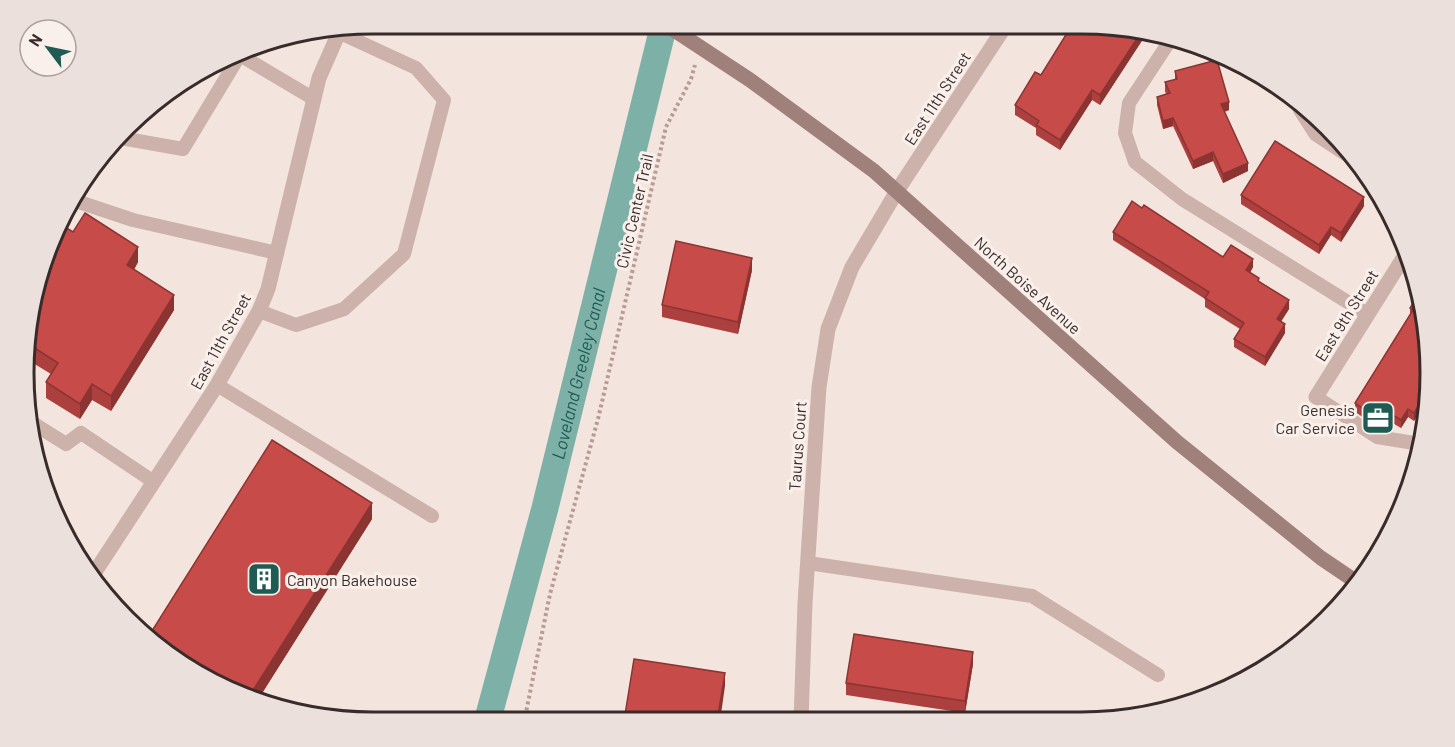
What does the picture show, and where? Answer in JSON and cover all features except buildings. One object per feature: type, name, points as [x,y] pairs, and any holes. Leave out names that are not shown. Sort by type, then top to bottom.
[{"type":"street","name":"North Boise Avenue","points":[[682,34],[832,138],[897,191],[1177,442],[1322,558],[1351,578]]},
{"type":"street","name":"East 11th Street","points":[[897,191],[1000,34]]},
{"type":"street","name":"East 11th Street","points":[[97,569],[217,385],[259,311],[268,288],[319,78],[337,36]]},
{"type":"street","points":[[1308,122],[1316,134],[1329,143]]},
{"type":"street","name":"Taurus Court","points":[[801,712],[819,387],[828,328],[852,267],[897,191]]},
{"type":"street","name":"East 9th Street","points":[[1316,398],[1401,261]]},
{"type":"lane","points":[[259,311],[296,325],[344,309],[404,254],[444,100],[416,68],[348,35]]},
{"type":"lane","points":[[1167,45],[1129,103],[1125,133],[1135,162],[1182,199],[1367,314]]},
{"type":"lane","points":[[248,58],[314,99]]},
{"type":"lane","points":[[129,139],[183,149],[235,64]]},
{"type":"lane","points":[[80,203],[133,220],[277,253]]},
{"type":"lane","points":[[217,385],[432,516]]},
{"type":"lane","points":[[1316,398],[1377,437],[1413,443]]},
{"type":"lane","points":[[39,427],[66,444],[81,433],[154,482]]},
{"type":"lane","points":[[808,563],[1032,596],[1158,675]]},
{"type":"path","name":"Civic Center Trail","points":[[526,712],[550,594],[598,419],[666,127],[691,79],[699,45]]},
{"type":"waterway","name":"Loveland Greeley Canal","points":[[490,712],[545,508],[662,34]]},
{"type":"place","name":"Genesis Car Service","points":[[1378,418]]},
{"type":"place","name":"Canyon Bakehouse","points":[[264,579]]}]
